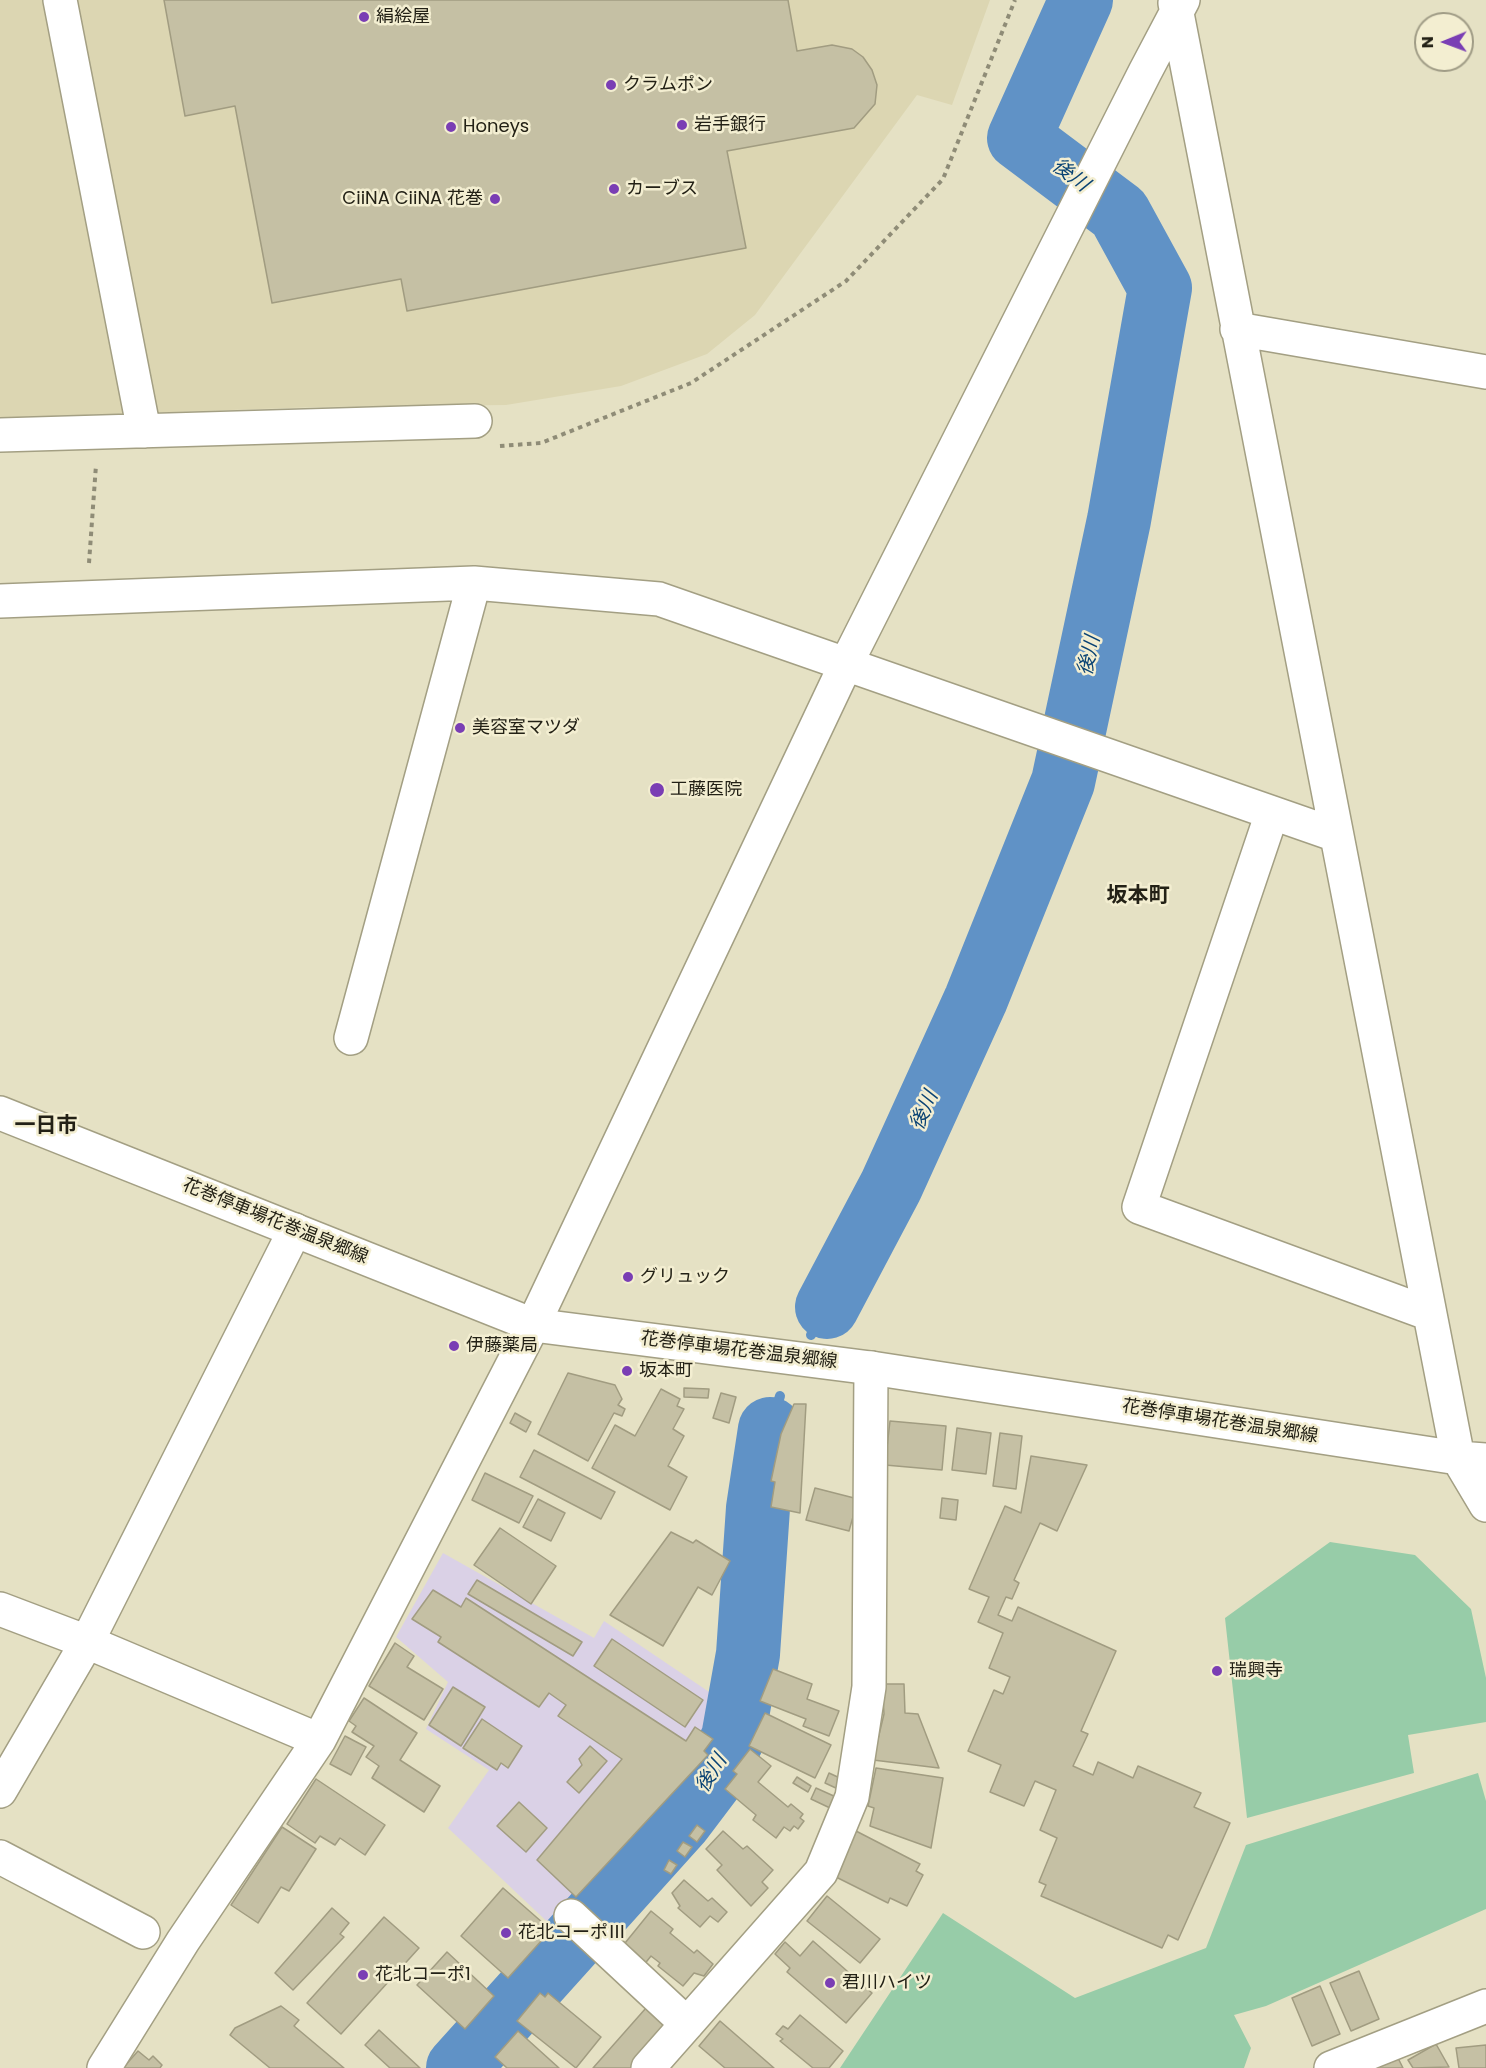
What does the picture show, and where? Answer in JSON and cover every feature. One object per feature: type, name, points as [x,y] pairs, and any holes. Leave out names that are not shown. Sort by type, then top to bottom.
[{"type":"street","points":[[60,0],[144,431]]},
{"type":"street","points":[[104,2068],[183,1941],[319,1740],[532,1325],[845,666],[1178,4]]},
{"type":"street","points":[[1178,4],[1238,328],[1430,1314],[1486,1505]]},
{"type":"street","points":[[1238,328],[1486,372]]},
{"type":"street","points":[[0,435],[144,431],[485,434]]},
{"type":"street","points":[[0,602],[474,583],[659,599],[845,666],[1336,835]]},
{"type":"street","points":[[351,1038],[474,583]]},
{"type":"street","points":[[1272,813],[1139,1207],[1430,1314]]},
{"type":"street","name":"花巻停車場花巻温泉郷線","points":[[0,1113],[532,1325],[871,1368],[1472,1459]]},
{"type":"street","points":[[0,1791],[87,1642],[295,1230]]},
{"type":"street","points":[[648,2068],[821,1872],[852,1797],[869,1687],[871,1368]]},
{"type":"street","points":[[0,1609],[87,1642],[319,1740]]},
{"type":"street","points":[[0,1857],[143,1932]]},
{"type":"street","points":[[571,1916],[687,2024]]},
{"type":"street","points":[[1331,2068],[1486,2006]]},
{"type":"path","points":[[485,434],[541,443],[691,383],[846,281],[943,179],[1015,0]]},
{"type":"path","points":[[86,598],[96,463]]},
{"type":"shaded area","points":[[0,0],[990,0],[952,105],[917,95],[755,315],[707,354],[621,386],[506,405],[317,407],[0,418]]},
{"type":"shaded area","points":[[443,1553],[594,1638],[604,1621],[724,1702],[700,1767],[663,1813],[557,1931],[448,1828],[489,1770],[426,1729],[448,1682],[396,1637]]},
{"type":"green space","points":[[1330,1542],[1415,1555],[1471,1609],[1486,1678],[1486,1722],[1408,1735],[1414,1773],[1247,1818],[1225,1618]]},
{"type":"green space","points":[[1478,1773],[1486,1801],[1486,1909],[1266,2006],[1234,2015],[1251,2048],[1244,2068],[840,2068],[943,1913],[1075,1998],[1206,1948],[1246,1845]]},
{"type":"building","name":"CiiNA CiiNA 花巻","points":[[164,0],[788,0],[797,51],[832,45],[852,49],[863,57],[872,70],[877,85],[875,104],[854,128],[727,151],[746,248],[407,311],[401,279],[272,303],[235,106],[185,116]]},
{"type":"building","points":[[568,1373],[615,1385],[622,1399],[618,1405],[625,1409],[622,1416],[614,1413],[588,1461],[538,1434]]},
{"type":"building","points":[[684,1388],[709,1389],[708,1398],[684,1397]]},
{"type":"building","points":[[661,1389],[680,1399],[677,1406],[684,1409],[673,1429],[684,1436],[668,1466],[687,1477],[670,1510],[592,1468],[615,1425],[635,1436]]},
{"type":"building","points":[[721,1393],[736,1397],[729,1423],[713,1418]]},
{"type":"building","points":[[794,1404],[806,1404],[800,1513],[771,1507],[775,1482],[771,1481],[781,1434]]},
{"type":"building","points":[[515,1413],[531,1422],[526,1432],[510,1423]]},
{"type":"building","points":[[890,1421],[946,1426],[942,1470],[885,1465]]},
{"type":"building","points":[[957,1428],[991,1433],[986,1474],[952,1470]]},
{"type":"building","points":[[1000,1433],[1022,1436],[1016,1489],[993,1486]]},
{"type":"building","points":[[534,1450],[615,1492],[601,1519],[520,1477]]},
{"type":"building","points":[[1031,1456],[1087,1465],[1057,1531],[1040,1523],[1014,1580],[1019,1583],[1012,1599],[1006,1597],[998,1615],[1012,1621],[1018,1607],[1116,1651],[1081,1731],[1088,1734],[1073,1766],[1093,1775],[1098,1762],[1133,1778],[1138,1766],[1201,1793],[1194,1807],[1230,1823],[1178,1940],[1168,1935],[1162,1948],[1041,1896],[1046,1885],[1039,1882],[1057,1838],[1040,1830],[1056,1790],[1035,1781],[1024,1806],[990,1792],[1001,1765],[968,1751],[994,1690],[1003,1694],[1010,1677],[989,1668],[1003,1633],[978,1622],[989,1597],[969,1589],[1005,1506],[1021,1513]]},
{"type":"building","points":[[485,1473],[533,1496],[519,1523],[472,1500]]},
{"type":"building","points":[[815,1488],[858,1499],[849,1531],[806,1520]]},
{"type":"building","points":[[942,1498],[958,1500],[956,1520],[940,1518]]},
{"type":"building","points":[[538,1499],[565,1513],[551,1541],[523,1527]]},
{"type":"building","points":[[500,1528],[556,1566],[531,1604],[474,1565]]},
{"type":"building","points":[[671,1532],[693,1543],[696,1540],[730,1561],[712,1595],[698,1587],[663,1646],[610,1615]]},
{"type":"building","points":[[477,1580],[582,1642],[573,1656],[468,1594]]},
{"type":"building","points":[[433,1590],[461,1607],[466,1598],[686,1741],[695,1727],[713,1739],[704,1751],[708,1755],[576,1897],[537,1860],[622,1759],[558,1716],[566,1705],[549,1693],[539,1707],[438,1642],[441,1637],[412,1619]]},
{"type":"building","points":[[612,1639],[703,1700],[685,1727],[594,1666]]},
{"type":"building","points":[[395,1643],[414,1656],[407,1667],[443,1689],[424,1720],[369,1686]]},
{"type":"building","points":[[773,1669],[812,1684],[807,1699],[839,1711],[829,1736],[803,1726],[806,1719],[760,1701]]},
{"type":"building","points":[[882,1684],[904,1684],[905,1713],[918,1714],[939,1768],[873,1760],[884,1714]]},
{"type":"building","points":[[453,1687],[485,1707],[461,1746],[429,1725]]},
{"type":"building","points":[[364,1698],[417,1733],[400,1760],[440,1786],[424,1812],[372,1778],[379,1766],[366,1757],[374,1746],[352,1732],[356,1726],[349,1721]]},
{"type":"building","points":[[765,1713],[831,1745],[815,1778],[749,1746]]},
{"type":"building","points":[[482,1719],[522,1746],[508,1768],[501,1763],[497,1770],[463,1748]]},
{"type":"building","points":[[345,1736],[366,1747],[351,1775],[330,1764]]},
{"type":"building","points":[[590,1746],[607,1761],[579,1793],[567,1782],[582,1765],[579,1759]]},
{"type":"building","points":[[750,1749],[771,1766],[758,1782],[788,1807],[791,1804],[803,1814],[800,1818],[804,1821],[798,1829],[794,1826],[790,1831],[784,1827],[776,1838],[753,1820],[756,1815],[725,1789],[737,1774],[733,1771]]},
{"type":"building","points":[[876,1768],[943,1778],[931,1848],[870,1826],[874,1808],[868,1806]]},
{"type":"building","points":[[829,1773],[842,1779],[838,1789],[825,1783]]},
{"type":"building","points":[[797,1777],[811,1786],[808,1792],[793,1783]]},
{"type":"building","points":[[316,1779],[385,1825],[365,1855],[340,1838],[335,1845],[320,1836],[315,1843],[287,1824]]},
{"type":"building","points":[[816,1788],[836,1797],[830,1808],[811,1799]]},
{"type":"building","points":[[519,1802],[547,1828],[526,1852],[497,1826]]},
{"type":"building","points":[[697,1825],[705,1831],[697,1842],[689,1836]]},
{"type":"building","points":[[282,1827],[316,1849],[289,1891],[281,1887],[258,1923],[231,1905]]},
{"type":"building","points":[[723,1831],[743,1849],[747,1846],[773,1870],[762,1882],[768,1888],[751,1906],[717,1870],[722,1865],[706,1849]]},
{"type":"building","points":[[856,1831],[920,1864],[916,1871],[923,1875],[907,1906],[890,1898],[888,1903],[834,1876]]},
{"type":"building","points":[[683,1842],[692,1847],[685,1857],[677,1851]]},
{"type":"building","points":[[669,1860],[677,1865],[671,1874],[664,1870]]},
{"type":"building","points":[[684,1880],[708,1901],[712,1898],[727,1912],[718,1922],[710,1916],[700,1927],[678,1908],[680,1906],[672,1893]]},
{"type":"building","name":"花北コーポⅢ","points":[[503,1888],[551,1930],[508,1978],[461,1936]]},
{"type":"building","points":[[827,1896],[880,1939],[860,1963],[807,1921]]},
{"type":"building","points":[[332,1908],[349,1923],[340,1934],[344,1937],[293,1990],[275,1973]]},
{"type":"building","points":[[651,1911],[673,1929],[670,1933],[694,1953],[697,1950],[713,1964],[704,1976],[694,1973],[683,1986],[658,1966],[660,1963],[651,1956],[643,1966],[621,1948]]},
{"type":"building","name":"花北コーポ1","points":[[384,1917],[419,1948],[341,2034],[307,2003]]},
{"type":"building","name":"君川ハイツ","points":[[813,1941],[872,1993],[846,2023],[787,1972],[790,1968],[775,1954],[785,1942],[800,1956]]},
{"type":"building","points":[[447,1952],[494,1996],[465,2029],[417,1985]]},
{"type":"building","points":[[1359,1971],[1379,2019],[1351,2031],[1330,1983]]},
{"type":"building","points":[[1320,1986],[1340,2034],[1312,2046],[1292,1998]]},
{"type":"building","points":[[540,1993],[545,1997],[548,1993],[601,2037],[576,2068],[517,2021]]},
{"type":"building","points":[[281,2006],[299,2020],[294,2026],[344,2068],[270,2068],[230,2035],[235,2028]]},
{"type":"building","points":[[646,2008],[668,2028],[632,2068],[593,2068]]},
{"type":"building","points":[[800,2015],[843,2051],[829,2068],[813,2068],[780,2041],[783,2039],[776,2034],[783,2026],[788,2029]]},
{"type":"building","points":[[720,2021],[774,2068],[725,2068],[699,2046]]},
{"type":"building","points":[[379,2030],[420,2068],[390,2068],[365,2045]]},
{"type":"building","points":[[518,2031],[559,2068],[507,2068],[495,2057]]},
{"type":"building","points":[[1436,2044],[1449,2067],[1413,2068],[1408,2060]]},
{"type":"building","points":[[1486,2045],[1486,2068],[1459,2068],[1456,2048]]},
{"type":"building","points":[[138,2051],[149,2060],[153,2056],[162,2065],[160,2068],[123,2068]]},
{"type":"building","points":[[1396,2054],[1403,2068],[1368,2068]]},
{"type":"waterway","name":"後川","points":[[827,1307],[891,1186],[976,999],[1063,782],[1119,520],[1160,288],[1119,213],[1019,138],[1081,0]]},
{"type":"waterway","name":"後川","points":[[811,1335],[827,1307]]},
{"type":"waterway","name":"後川","points":[[770,1429],[780,1396]]},
{"type":"waterway","name":"後川","points":[[458,2068],[681,1820],[712,1779],[733,1738],[748,1654],[758,1508],[770,1429]]},
{"type":"place","name":"絹絵屋","points":[[364,17]]},
{"type":"place","name":"クラムポン","points":[[611,85]]},
{"type":"place","name":"岩手銀行","points":[[682,125]]},
{"type":"place","name":"Honeys","points":[[451,127]]},
{"type":"place","name":"カーブス","points":[[614,189]]},
{"type":"place","name":"CiiNA CiiNA 花巻","points":[[495,199]]},
{"type":"place","name":"美容室マツダ","points":[[460,728]]},
{"type":"place","name":"工藤医院","points":[[657,790]]},
{"type":"place","name":"グリュック","points":[[628,1277]]},
{"type":"place","name":"伊藤薬局","points":[[454,1346]]},
{"type":"place","name":"坂本町","points":[[627,1371]]},
{"type":"place","name":"瑞興寺","points":[[1217,1671]]},
{"type":"place","name":"花北コーポⅢ","points":[[506,1933]]},
{"type":"place","name":"花北コーポ1","points":[[363,1975]]},
{"type":"place","name":"君川ハイツ","points":[[830,1983]]},
{"type":"district","name":"坂本町","points":[[1138,897]]},
{"type":"district","name":"一日市","points":[[46,1127]]}]
